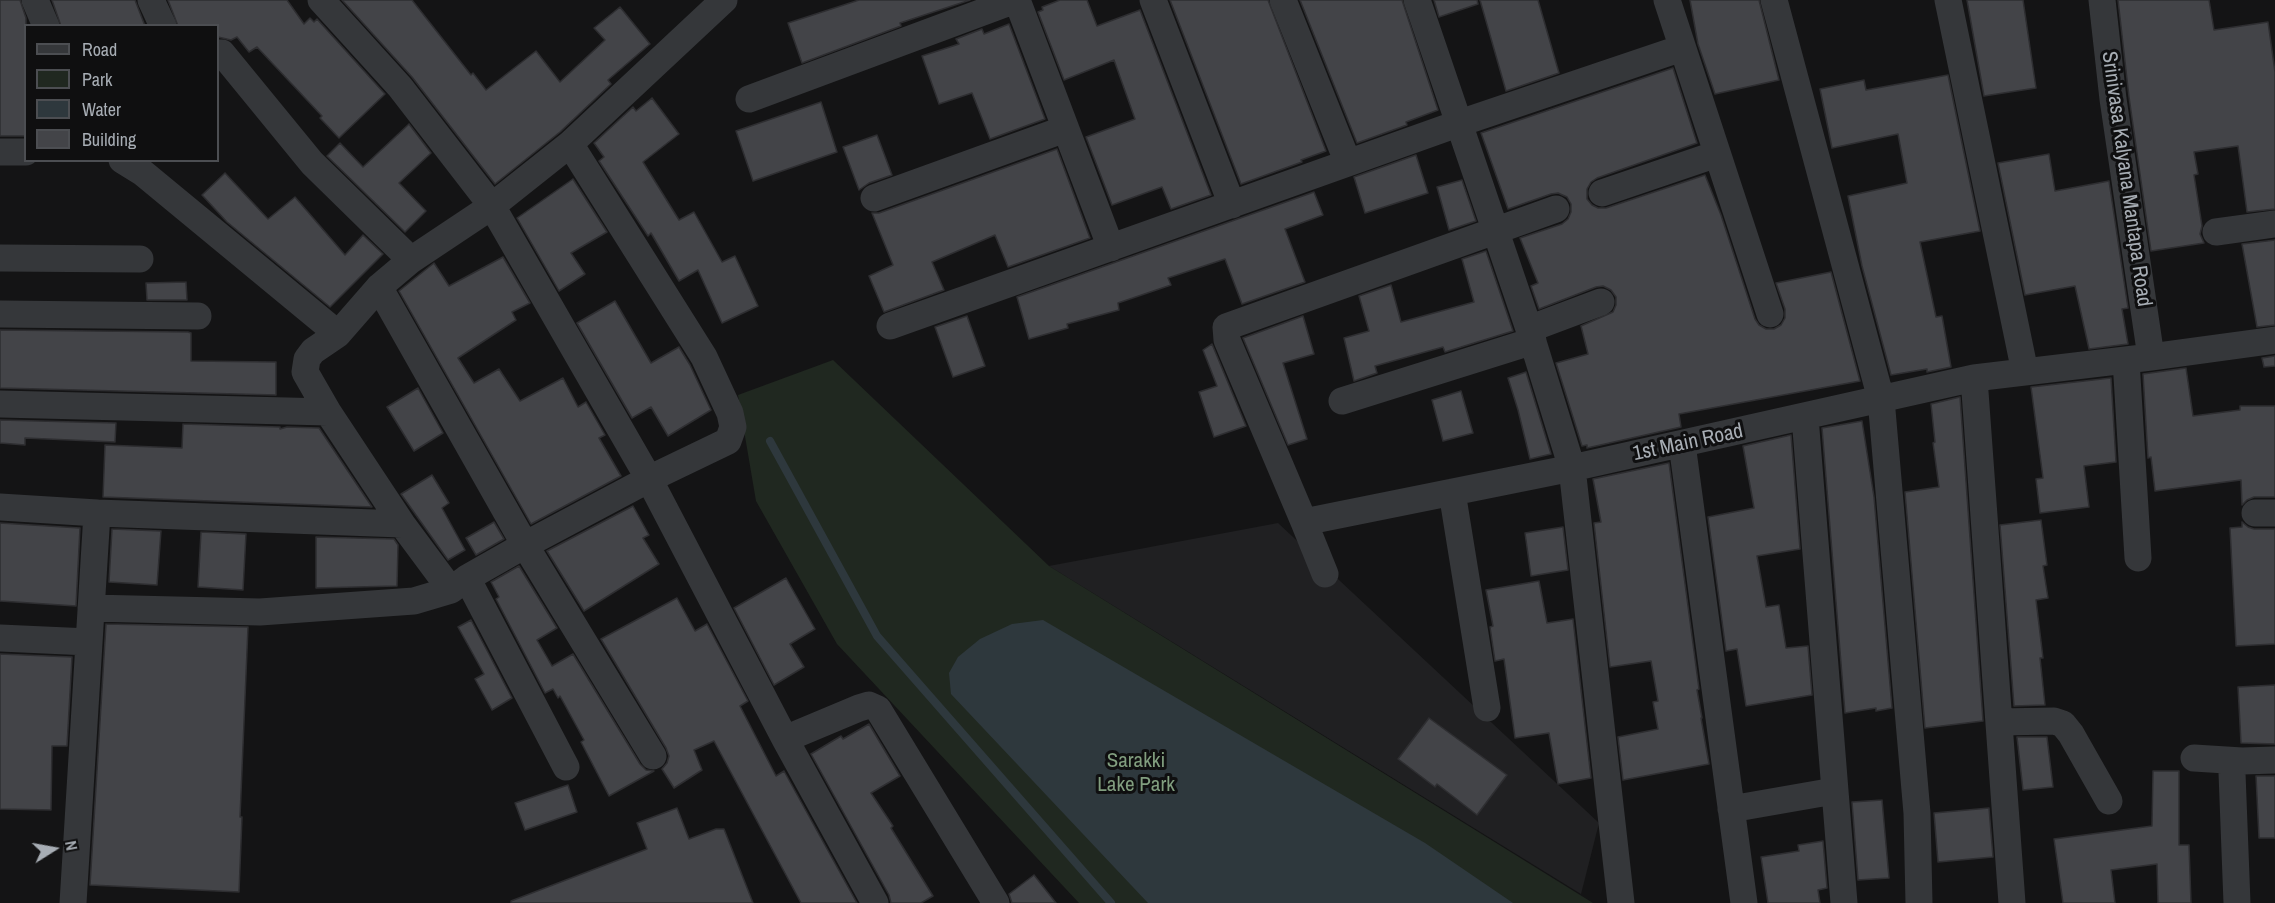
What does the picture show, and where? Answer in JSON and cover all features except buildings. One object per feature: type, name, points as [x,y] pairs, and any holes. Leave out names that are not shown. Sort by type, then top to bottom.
[{"type":"street","points":[[35,0],[45,24]]},
{"type":"street","points":[[151,0],[162,24]]},
{"type":"street","points":[[321,0],[400,87],[492,206],[649,479],[785,740],[875,903]]},
{"type":"street","points":[[566,767],[459,584],[402,524],[328,412],[305,372],[305,366],[313,351],[338,334],[379,287],[411,260],[492,206],[570,144],[724,0]]},
{"type":"street","points":[[749,99],[1016,0],[1111,248]]},
{"type":"street","points":[[1153,0],[1232,205]]},
{"type":"street","points":[[1283,0],[1348,163]]},
{"type":"street","points":[[1417,0],[1531,335],[1572,468],[1621,903]]},
{"type":"street","points":[[1667,0],[1770,314]]},
{"type":"street","points":[[1774,0],[1881,399],[1917,813],[1919,903]]},
{"type":"street","points":[[1948,0],[2025,372]]},
{"type":"street","name":"Srinivasa Kalyana Mantapa Road","points":[[2102,0],[2139,359],[2138,558]]},
{"type":"street","points":[[890,326],[1460,123],[1682,48]]},
{"type":"street","points":[[219,53],[222,53],[312,163],[411,260]]},
{"type":"street","points":[[874,198],[1065,129]]},
{"type":"street","points":[[91,608],[260,612],[414,601],[459,584],[525,545],[649,479],[728,441],[733,426],[730,413],[704,357],[570,144]]},
{"type":"street","points":[[0,152],[24,152]]},
{"type":"street","points":[[1602,193],[1717,154]]},
{"type":"street","points":[[125,162],[143,173],[338,334]]},
{"type":"street","points":[[1325,574],[1227,340],[1226,327],[1556,209]]},
{"type":"street","points":[[2216,232],[2275,224]]},
{"type":"street","points":[[0,258],[140,259]]},
{"type":"street","points":[[379,287],[525,545],[653,756]]},
{"type":"street","points":[[1342,401],[1531,335],[1600,302]]},
{"type":"street","points":[[0,314],[198,316]]},
{"type":"street","name":"1st Main Road","points":[[1304,522],[1572,468],[1974,378],[2139,359],[2275,340]]},
{"type":"street","points":[[1974,378],[2012,903]]},
{"type":"street","points":[[0,404],[328,412]]},
{"type":"street","points":[[1805,417],[1844,903]]},
{"type":"street","points":[[1682,444],[1744,903]]},
{"type":"street","points":[[1452,492],[1487,708]]},
{"type":"street","points":[[0,507],[97,513],[402,524]]},
{"type":"street","points":[[73,903],[97,513]]},
{"type":"street","points":[[0,638],[89,642]]},
{"type":"street","points":[[785,740],[860,708],[869,705],[878,709],[996,903]]},
{"type":"street","points":[[1999,722],[2054,721],[2063,724],[2109,801]]},
{"type":"street","points":[[2194,758],[2241,761],[2275,760]]},
{"type":"street","points":[[2237,903],[2232,773],[2234,764],[2241,761]]},
{"type":"street","points":[[1731,809],[1834,791]]},
{"type":"shaded area","points":[[1278,523],[1599,823],[1581,894],[1049,566]]},
{"type":"green space","name":"Sarakki Lake Park","points":[[833,360],[1049,566],[1593,903],[1079,903],[837,644],[756,501],[738,395]]},
{"type":"water","points":[[1043,620],[1425,843],[1513,903],[1148,903],[951,694],[949,673],[958,657],[980,639],[1012,624]]},
{"type":"waterway","points":[[770,441],[877,636],[1111,903]]}]
